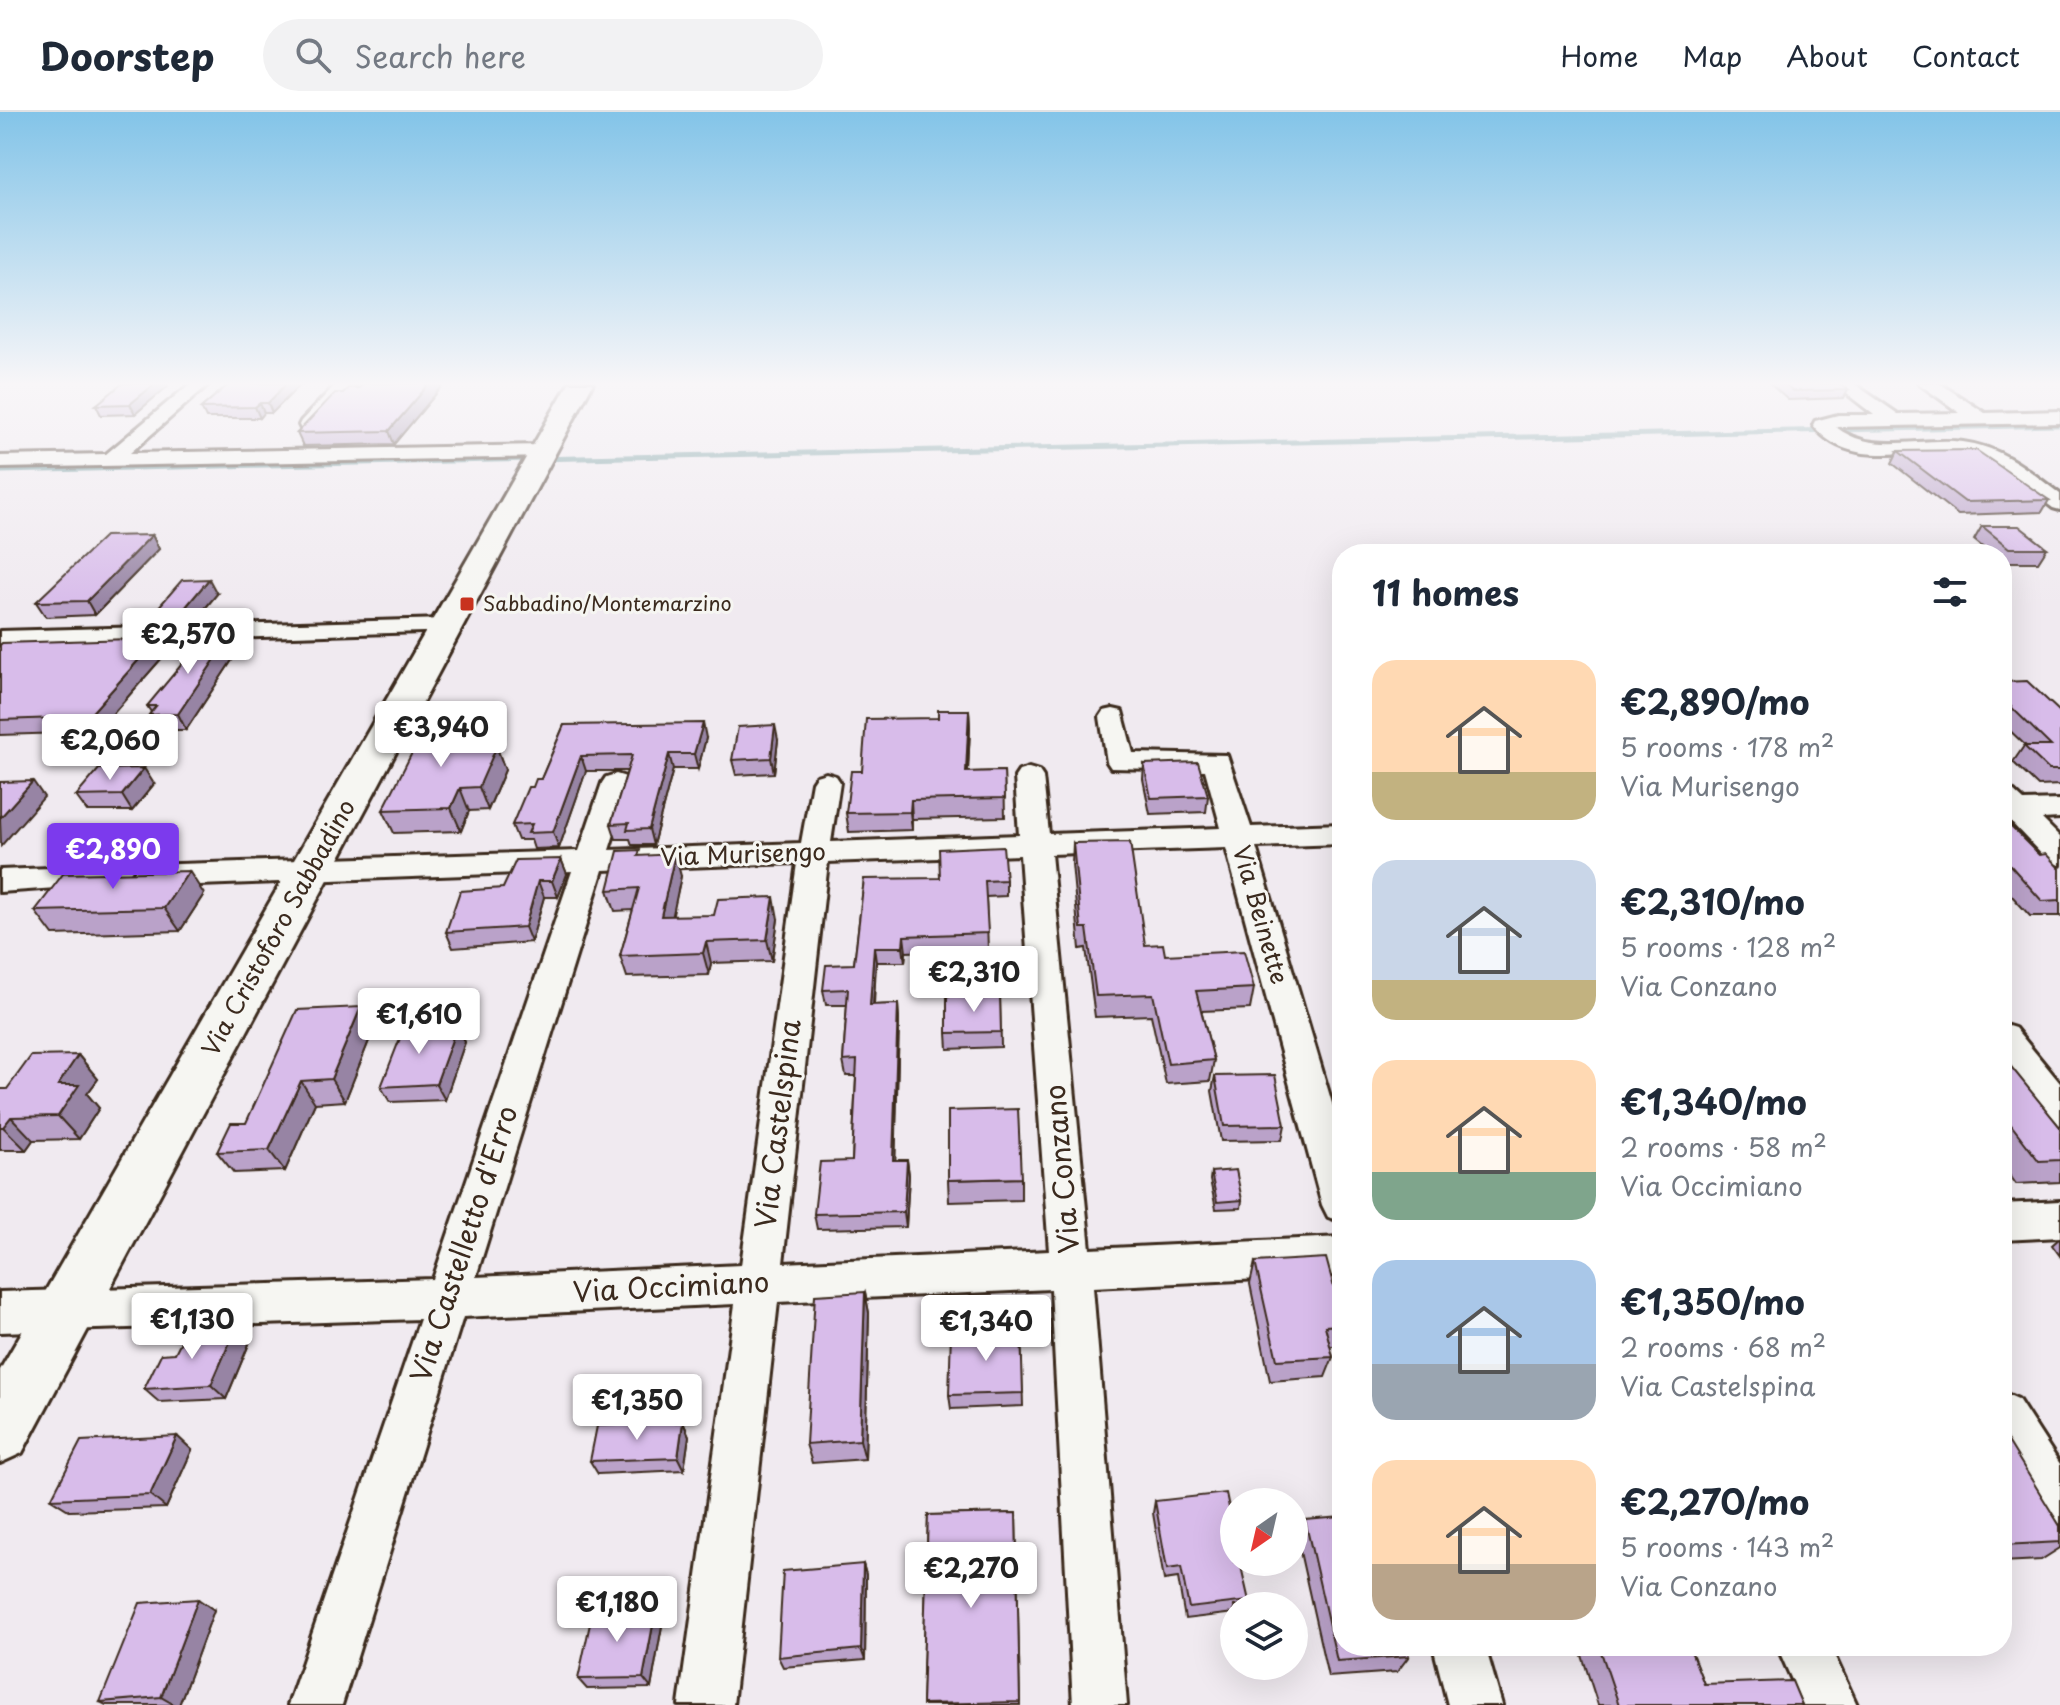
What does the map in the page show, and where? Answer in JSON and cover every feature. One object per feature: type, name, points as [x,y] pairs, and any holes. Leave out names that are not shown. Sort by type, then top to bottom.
[{"type":"street","points":[[111,460],[114,457]]},
{"type":"street","points":[[0,462],[223,457]]},
{"type":"street","name":"Via Cristoforo Sabbadino","points":[[0,1431],[540,457]]},
{"type":"street","points":[[1990,457],[2060,504]]},
{"type":"street","points":[[0,638],[446,626]]},
{"type":"street","name":"Via Beinette","points":[[1113,717],[1121,762],[1217,761],[1332,1170]]},
{"type":"street","name":"Via Conzano","points":[[1029,777],[1071,1269],[1100,1705]]},
{"type":"street","name":"Via Castelspina","points":[[706,1705],[757,1283],[826,782]]},
{"type":"street","name":"Via Castelletto d'Erro","points":[[315,1705],[616,783]]},
{"type":"street","points":[[2012,806],[2060,809]]},
{"type":"street","points":[[2012,811],[2060,855]]},
{"type":"street","name":"Via Murisengo","points":[[0,881],[1332,834]]},
{"type":"street","points":[[2012,1050],[2060,1110]]},
{"type":"street","points":[[2012,1221],[2060,1219]]},
{"type":"street","name":"Via Occimiano","points":[[0,1312],[446,1298],[1332,1256]]},
{"type":"street","points":[[2012,1431],[2060,1508]]},
{"type":"street","points":[[1462,1656],[1475,1705]]},
{"type":"street","points":[[1808,1656],[1830,1705]]},
{"type":"building","points":[[1906,457],[1987,457],[2049,500],[1965,502]]},
{"type":"building","points":[[1982,526],[2019,526],[2047,548],[2012,548],[2012,544],[2004,544]]},
{"type":"building","points":[[152,535],[87,601],[36,602],[105,536]]},
{"type":"building","points":[[209,579],[185,608],[157,609],[182,580]]},
{"type":"building","points":[[167,628],[88,717],[0,720],[2,643],[131,639],[140,629]]},
{"type":"building","points":[[232,634],[178,714],[149,715],[156,706],[147,706],[206,635]]},
{"type":"building","points":[[2027,681],[2060,712],[2060,770],[2049,770],[2024,746],[2051,746],[2012,708],[2012,682]]},
{"type":"building","points":[[938,710],[969,710],[966,772],[1004,771],[1005,798],[911,800],[910,812],[846,813],[851,771],[862,771],[866,719],[938,718]]},
{"type":"building","points":[[703,723],[694,754],[669,754],[649,829],[627,830],[629,823],[611,824],[632,755],[581,756],[553,832],[528,833],[532,824],[512,825],[528,787],[533,787],[536,779],[541,779],[564,725]]},
{"type":"building","points":[[775,725],[771,758],[732,760],[738,727]]},
{"type":"building","points":[[490,729],[481,748],[496,748],[479,787],[460,788],[451,808],[383,810],[423,731]]},
{"type":"building","points":[[1198,762],[1208,796],[1151,798],[1144,764]]},
{"type":"building","points":[[144,768],[122,795],[76,796],[99,769]]},
{"type":"building","points":[[33,781],[0,818],[0,782]]},
{"type":"building","points":[[2012,828],[2039,855],[2046,854],[2060,869],[2060,900],[2042,901],[2012,867]]},
{"type":"building","points":[[1130,842],[1145,945],[1163,944],[1165,955],[1244,951],[1254,988],[1196,991],[1214,1060],[1168,1064],[1153,994],[1096,996],[1087,928],[1081,928],[1073,843]]},
{"type":"building","points":[[1003,846],[1006,880],[985,881],[988,933],[904,936],[903,947],[874,947],[870,1005],[898,1004],[893,1160],[907,1160],[904,1212],[814,1214],[820,1162],[852,1161],[857,1060],[843,1061],[848,989],[823,990],[826,965],[854,964],[864,879],[940,878],[939,849]]},
{"type":"building","points":[[640,850],[638,856],[675,854],[661,916],[714,915],[718,899],[774,897],[767,940],[706,942],[703,953],[620,956],[639,888],[608,890],[618,851]]},
{"type":"building","points":[[561,859],[552,881],[538,881],[525,927],[446,932],[460,891],[503,888],[516,860]]},
{"type":"building","points":[[189,871],[164,908],[35,911],[63,874]]},
{"type":"building","points":[[1000,995],[1001,1032],[947,1033],[947,996]]},
{"type":"building","points":[[361,1007],[331,1079],[301,1081],[269,1150],[217,1152],[231,1123],[246,1123],[297,1010]]},
{"type":"building","points":[[457,1026],[436,1084],[381,1087],[404,1028]]},
{"type":"building","points":[[78,1055],[58,1085],[79,1085],[58,1116],[11,1117],[0,1127],[0,1089],[7,1089],[31,1056]]},
{"type":"building","points":[[2012,1068],[2060,1127],[2060,1160],[2039,1161],[2012,1126]]},
{"type":"building","points":[[1275,1075],[1285,1125],[1224,1126],[1215,1076]]},
{"type":"building","points":[[1018,1109],[1021,1178],[948,1180],[948,1111]]},
{"type":"building","points":[[1236,1170],[1242,1200],[1217,1202],[1211,1172]]},
{"type":"building","points":[[1326,1258],[1332,1280],[1332,1326],[1325,1326],[1332,1357],[1277,1360],[1255,1262]]},
{"type":"building","points":[[865,1292],[860,1440],[806,1444],[815,1295]]},
{"type":"building","points":[[235,1330],[211,1385],[144,1389],[161,1354],[175,1353],[185,1333]]},
{"type":"building","points":[[1021,1330],[1023,1393],[949,1395],[951,1332]]},
{"type":"building","points":[[683,1422],[678,1458],[590,1461],[597,1426]]},
{"type":"building","points":[[177,1436],[150,1495],[51,1499],[81,1441]]},
{"type":"building","points":[[2012,1448],[2060,1526],[2060,1542],[2012,1544]]},
{"type":"building","points":[[1220,1494],[1220,1576],[1243,1576],[1247,1592],[1220,1592],[1220,1604],[1189,1608],[1181,1567],[1167,1569],[1155,1501]]},
{"type":"building","points":[[1016,1513],[1020,1702],[922,1704],[928,1515]]},
{"type":"building","points":[[1332,1518],[1332,1639],[1308,1533],[1308,1520]]},
{"type":"building","points":[[863,1564],[861,1649],[778,1657],[783,1571]]},
{"type":"building","points":[[198,1599],[161,1697],[100,1702],[140,1603]]},
{"type":"building","points":[[656,1609],[643,1678],[578,1679],[593,1610]]},
{"type":"building","points":[[1336,1656],[1409,1656],[1337,1661]]},
{"type":"building","points":[[1602,1656],[1693,1656],[1704,1684],[1792,1681],[1802,1705],[1619,1705]]},
{"type":"waterway","points":[[0,471],[612,457]]},
{"type":"place","name":"Sabbadino/Montemarzino","points":[[467,604]]}]
